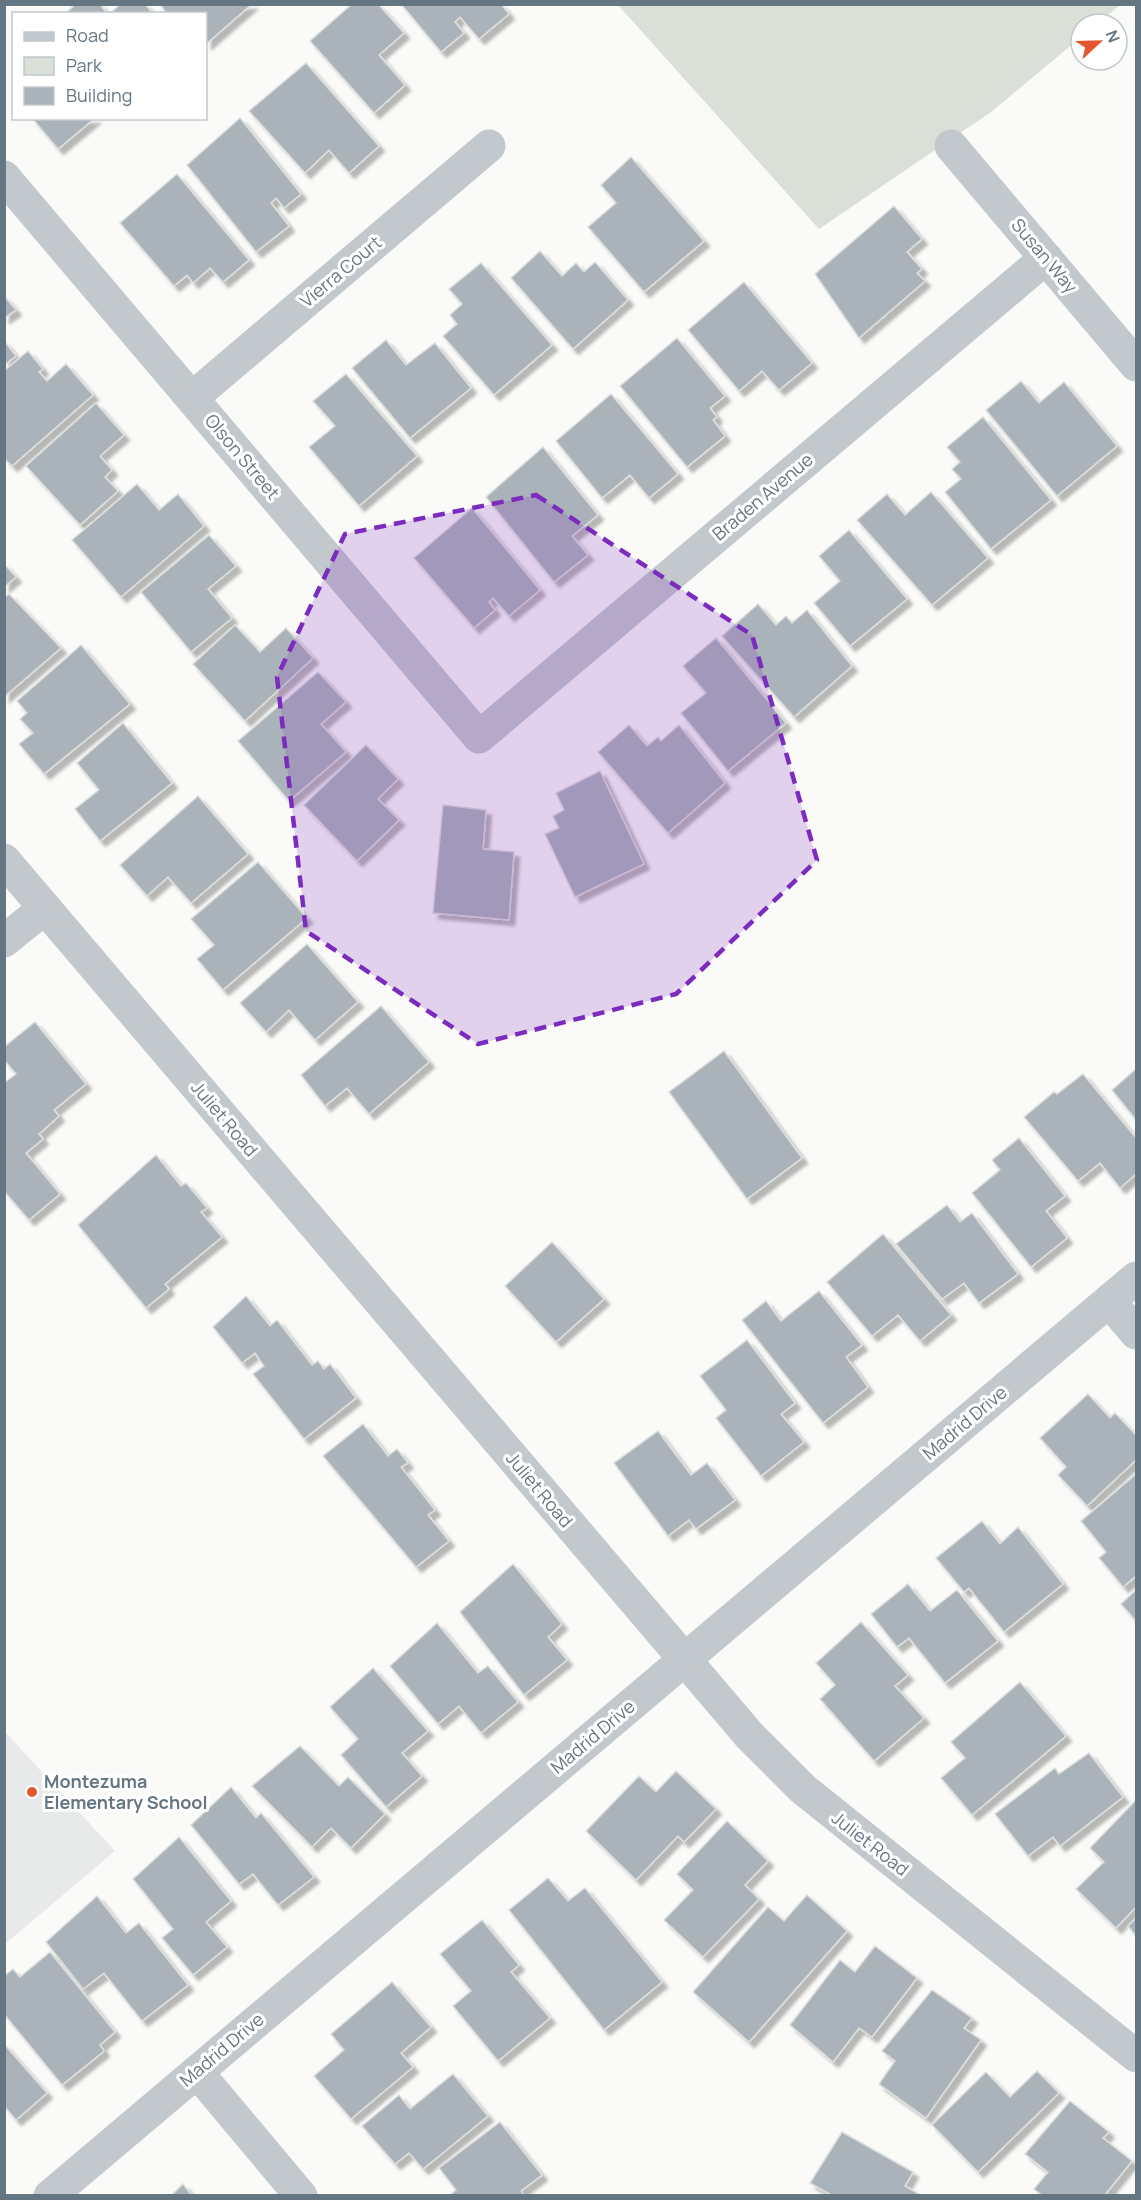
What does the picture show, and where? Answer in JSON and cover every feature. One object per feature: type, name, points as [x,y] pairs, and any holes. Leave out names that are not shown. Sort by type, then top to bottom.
[{"type":"street","name":"Vierra Court","points":[[192,398],[489,146]]},
{"type":"street","name":"Susan Way","points":[[951,146],[1137,365]]},
{"type":"street","name":"Olson Street","points":[[4,177],[479,736]]},
{"type":"street","name":"Braden Avenue","points":[[479,736],[1046,258]]},
{"type":"street","name":"Juliet Road","points":[[4,860],[683,1661],[749,1735],[803,1789],[1137,2056]]},
{"type":"street","points":[[4,941],[45,908]]},
{"type":"street","name":"Madrid Drive","points":[[50,2196],[1137,1278]]},
{"type":"street","points":[[1109,1301],[1137,1334]]},
{"type":"street","points":[[197,2072],[301,2196]]},
{"type":"highlighted area","points":[[536,495],[752,635],[817,860],[676,994],[478,1044],[306,931],[277,677],[345,534]]},
{"type":"shaded area","name":"Montezuma Elementary School","points":[[5,1732],[115,1851],[5,1944]]},
{"type":"green space","points":[[618,5],[1120,5],[1112,12],[1069,12],[1069,47],[991,112],[819,229]]},
{"type":"building","points":[[76,4],[100,4],[106,12],[67,12]]},
{"type":"building","points":[[121,4],[145,4],[151,12],[111,12]]},
{"type":"building","points":[[160,4],[252,4],[207,43],[207,12],[166,12]]},
{"type":"building","points":[[352,4],[378,4],[404,33],[379,55],[405,85],[374,113],[310,41]]},
{"type":"building","points":[[401,4],[501,4],[509,14],[479,39],[460,17],[455,22],[464,33],[441,52]]},
{"type":"building","points":[[306,63],[379,146],[349,173],[329,150],[305,173],[249,111]]},
{"type":"building","points":[[240,118],[301,194],[284,208],[276,198],[271,203],[289,226],[256,252],[187,165]]},
{"type":"building","points":[[34,120],[93,120],[58,149]]},
{"type":"building","points":[[631,157],[704,241],[644,292],[588,227],[616,203],[601,185]]},
{"type":"building","points":[[177,174],[249,260],[223,282],[210,268],[193,283],[187,275],[174,286],[120,223]]},
{"type":"building","points":[[894,206],[922,239],[907,252],[922,269],[917,273],[925,281],[859,338],[815,274]]},
{"type":"building","points":[[540,251],[562,276],[576,263],[584,272],[595,262],[628,300],[573,349],[511,278]]},
{"type":"building","points":[[481,263],[552,345],[494,395],[443,336],[457,324],[450,315],[462,304],[449,289]]},
{"type":"building","points":[[744,282],[812,363],[779,390],[762,371],[739,391],[688,330]]},
{"type":"building","points":[[4,296],[16,310],[4,318]]},
{"type":"building","points":[[677,338],[725,396],[710,408],[717,417],[713,420],[725,436],[687,467],[620,386]]},
{"type":"building","points":[[386,340],[406,365],[435,343],[471,388],[410,438],[352,368]]},
{"type":"building","points":[[4,341],[16,356],[4,365]]},
{"type":"building","points":[[28,351],[43,369],[39,372],[47,381],[66,364],[93,395],[12,466],[4,458],[4,371]]},
{"type":"building","points":[[346,374],[417,456],[359,506],[309,447],[335,426],[313,401]]},
{"type":"building","points":[[1021,381],[1039,403],[1064,382],[1117,446],[1057,496],[986,410]]},
{"type":"building","points":[[611,394],[678,474],[649,498],[630,475],[602,498],[556,441]]},
{"type":"building","points":[[96,403],[124,435],[100,456],[112,470],[105,477],[118,491],[80,525],[26,466]]},
{"type":"building","points":[[983,417],[1051,500],[991,549],[945,492],[961,479],[952,469],[960,462],[947,447]]},
{"type":"building","points":[[543,447],[598,515],[572,536],[588,555],[554,582],[486,497]]},
{"type":"building","points":[[137,484],[159,510],[178,494],[204,526],[121,597],[72,540]]},
{"type":"building","points":[[931,492],[988,558],[932,605],[857,520],[887,494],[905,515]]},
{"type":"building","points":[[472,508],[540,590],[509,616],[493,598],[489,602],[495,610],[474,628],[414,558]]},
{"type":"building","points":[[849,530],[907,599],[850,646],[814,603],[840,581],[819,556]]},
{"type":"building","points":[[209,535],[236,566],[208,589],[232,618],[191,652],[141,592]]},
{"type":"building","points":[[4,564],[16,577],[4,587]]},
{"type":"building","points":[[9,594],[61,648],[4,697],[4,598]]},
{"type":"building","points":[[758,604],[776,625],[786,616],[792,623],[807,610],[852,666],[794,717],[722,636]]},
{"type":"building","points":[[235,625],[260,652],[286,628],[313,658],[245,721],[193,664]]},
{"type":"building","points":[[716,638],[786,723],[728,771],[681,713],[706,693],[683,666]]},
{"type":"building","points":[[81,645],[130,704],[44,774],[19,744],[33,733],[20,719],[27,713],[17,701]]},
{"type":"building","points":[[318,672],[346,702],[321,724],[346,752],[289,801],[238,741]]},
{"type":"building","points":[[123,723],[172,783],[100,841],[75,809],[99,790],[77,763]]},
{"type":"building","points":[[629,725],[647,746],[658,737],[661,741],[679,725],[725,783],[668,833],[598,752]]},
{"type":"building","points":[[366,745],[398,779],[378,799],[399,820],[357,861],[304,805]]},
{"type":"building","points":[[600,771],[644,864],[575,897],[545,834],[559,828],[553,816],[564,810],[556,793]]},
{"type":"building","points":[[198,796],[248,854],[191,903],[168,877],[147,896],[120,865]]},
{"type":"building","points":[[443,805],[486,810],[483,849],[514,852],[509,920],[433,913]]},
{"type":"building","points":[[258,862],[307,918],[223,990],[197,959],[214,945],[191,919]]},
{"type":"building","points":[[307,944],[358,1002],[315,1040],[289,1010],[266,1032],[240,1003]]},
{"type":"building","points":[[381,1006],[429,1062],[369,1114],[347,1088],[325,1106],[301,1075]]},
{"type":"building","points":[[35,1022],[86,1084],[54,1110],[59,1116],[39,1134],[43,1139],[26,1153],[60,1194],[29,1220],[4,1191],[4,1083],[16,1074],[4,1060],[4,1047]]},
{"type":"building","points":[[724,1051],[802,1158],[747,1199],[669,1092]]},
{"type":"building","points":[[1136,1069],[1136,1120],[1112,1090]]},
{"type":"building","points":[[1083,1074],[1136,1138],[1136,1174],[1120,1188],[1100,1163],[1078,1181],[1024,1117],[1054,1092],[1057,1094]]},
{"type":"building","points":[[1019,1138],[1065,1196],[1046,1211],[1067,1238],[1031,1267],[972,1193],[1000,1170],[992,1160]]},
{"type":"building","points":[[156,1155],[181,1186],[186,1183],[207,1208],[201,1212],[222,1237],[165,1284],[169,1289],[146,1308],[78,1225]]},
{"type":"building","points":[[947,1205],[960,1222],[972,1213],[1018,1274],[979,1303],[964,1283],[942,1299],[896,1244]]},
{"type":"building","points":[[883,1234],[951,1315],[920,1341],[898,1315],[872,1336],[827,1282]]},
{"type":"building","points":[[552,1242],[604,1299],[556,1342],[505,1286]]},
{"type":"building","points":[[819,1291],[862,1345],[846,1357],[868,1387],[823,1423],[742,1320],[766,1301],[781,1321]]},
{"type":"building","points":[[246,1296],[270,1326],[277,1320],[312,1365],[318,1361],[324,1369],[330,1364],[356,1398],[304,1439],[253,1374],[264,1366],[255,1353],[242,1363],[213,1327]]},
{"type":"building","points":[[747,1340],[795,1403],[781,1414],[804,1442],[761,1476],[716,1418],[726,1410],[700,1376]]},
{"type":"building","points":[[1088,1394],[1110,1418],[1115,1413],[1136,1435],[1136,1460],[1087,1506],[1058,1475],[1066,1467],[1040,1438]]},
{"type":"building","points":[[363,1424],[388,1456],[397,1449],[408,1463],[401,1467],[435,1510],[428,1515],[449,1541],[416,1567],[323,1456]]},
{"type":"building","points":[[658,1431],[691,1475],[707,1463],[735,1500],[696,1529],[689,1520],[668,1536],[614,1463]]},
{"type":"building","points":[[1136,1474],[1136,1576],[1123,1587],[1099,1558],[1106,1552],[1081,1521]]},
{"type":"building","points":[[982,1521],[1000,1544],[1018,1527],[1063,1584],[1004,1632],[969,1588],[964,1592],[936,1558]]},
{"type":"building","points":[[513,1564],[562,1624],[548,1637],[567,1660],[524,1695],[460,1612]]},
{"type":"building","points":[[908,1584],[930,1611],[957,1590],[998,1641],[945,1683],[909,1638],[897,1647],[871,1614]]},
{"type":"building","points":[[1136,1590],[1136,1621],[1121,1604]]},
{"type":"building","points":[[861,1622],[908,1675],[895,1686],[924,1718],[874,1761],[820,1699],[835,1685],[816,1663]]},
{"type":"building","points":[[437,1623],[478,1673],[488,1666],[518,1702],[481,1733],[459,1706],[438,1724],[390,1666]]},
{"type":"building","points":[[373,1668],[428,1731],[402,1753],[422,1776],[386,1807],[341,1755],[358,1739],[330,1707]]},
{"type":"building","points":[[1020,1682],[1066,1736],[972,1815],[941,1778],[965,1758],[951,1742]]},
{"type":"building","points":[[300,1746],[339,1786],[348,1777],[385,1814],[351,1848],[331,1828],[312,1847],[252,1786]]},
{"type":"building","points":[[1089,1753],[1123,1797],[1060,1846],[1053,1837],[1028,1856],[995,1814],[1055,1768],[1059,1774]]},
{"type":"building","points":[[676,1771],[716,1809],[684,1842],[678,1836],[636,1880],[586,1831],[639,1776],[656,1792]]},
{"type":"building","points":[[231,1787],[256,1818],[261,1813],[314,1877],[278,1905],[253,1874],[239,1884],[191,1825]]},
{"type":"building","points":[[1136,1800],[1136,1907],[1116,1928],[1076,1889],[1104,1862],[1090,1848]]},
{"type":"building","points":[[727,1821],[768,1861],[745,1885],[759,1899],[703,1957],[664,1920],[693,1890],[677,1874]]},
{"type":"building","points":[[179,1837],[231,1901],[206,1922],[227,1947],[193,1975],[162,1938],[173,1929],[133,1879]]},
{"type":"building","points":[[548,1878],[568,1901],[585,1888],[662,1982],[604,2030],[509,1910]]},
{"type":"building","points":[[807,1895],[847,1931],[749,2042],[693,1992],[768,1907],[784,1921]]},
{"type":"building","points":[[97,1896],[126,1933],[139,1923],[188,1985],[142,2021],[104,1973],[83,1989],[46,1942]]},
{"type":"building","points":[[1136,1918],[1136,1936],[1128,1926]]},
{"type":"building","points":[[482,1920],[519,1965],[511,1972],[550,2018],[498,2061],[453,2006],[471,1991],[440,1954]]},
{"type":"building","points":[[875,1946],[917,1978],[872,2037],[859,2028],[833,2062],[790,2025],[840,1960],[855,1972]]},
{"type":"building","points":[[50,1952],[115,2032],[100,2045],[104,2051],[62,2085],[4,2014],[4,1976],[13,1969],[20,1977]]},
{"type":"building","points":[[392,1982],[431,2027],[401,2053],[413,2067],[351,2119],[314,2076],[344,2050],[331,2034]]},
{"type":"building","points":[[932,1990],[972,2018],[964,2028],[981,2040],[926,2118],[879,2084],[895,2061],[882,2051]]},
{"type":"building","points":[[4,2044],[47,2093],[16,2120],[4,2106]]},
{"type":"building","points":[[1037,2071],[1059,2093],[978,2172],[932,2125],[986,2072],[1010,2097]]},
{"type":"building","points":[[453,2074],[488,2116],[423,2169],[409,2153],[395,2164],[362,2126],[399,2095],[410,2109]]},
{"type":"building","points":[[1070,2101],[1109,2132],[1103,2138],[1132,2161],[1104,2196],[1043,2196],[1034,2189],[1048,2172],[1025,2154]]},
{"type":"building","points":[[500,2122],[542,2175],[521,2191],[524,2196],[449,2196],[456,2190],[439,2168]]},
{"type":"building","points":[[842,2132],[913,2172],[905,2186],[922,2196],[833,2196],[810,2183]]},
{"type":"building","points":[[183,2184],[192,2196],[171,2196]]},
{"type":"place","name":"Montezuma Elementary School","points":[[32,1792]]}]
